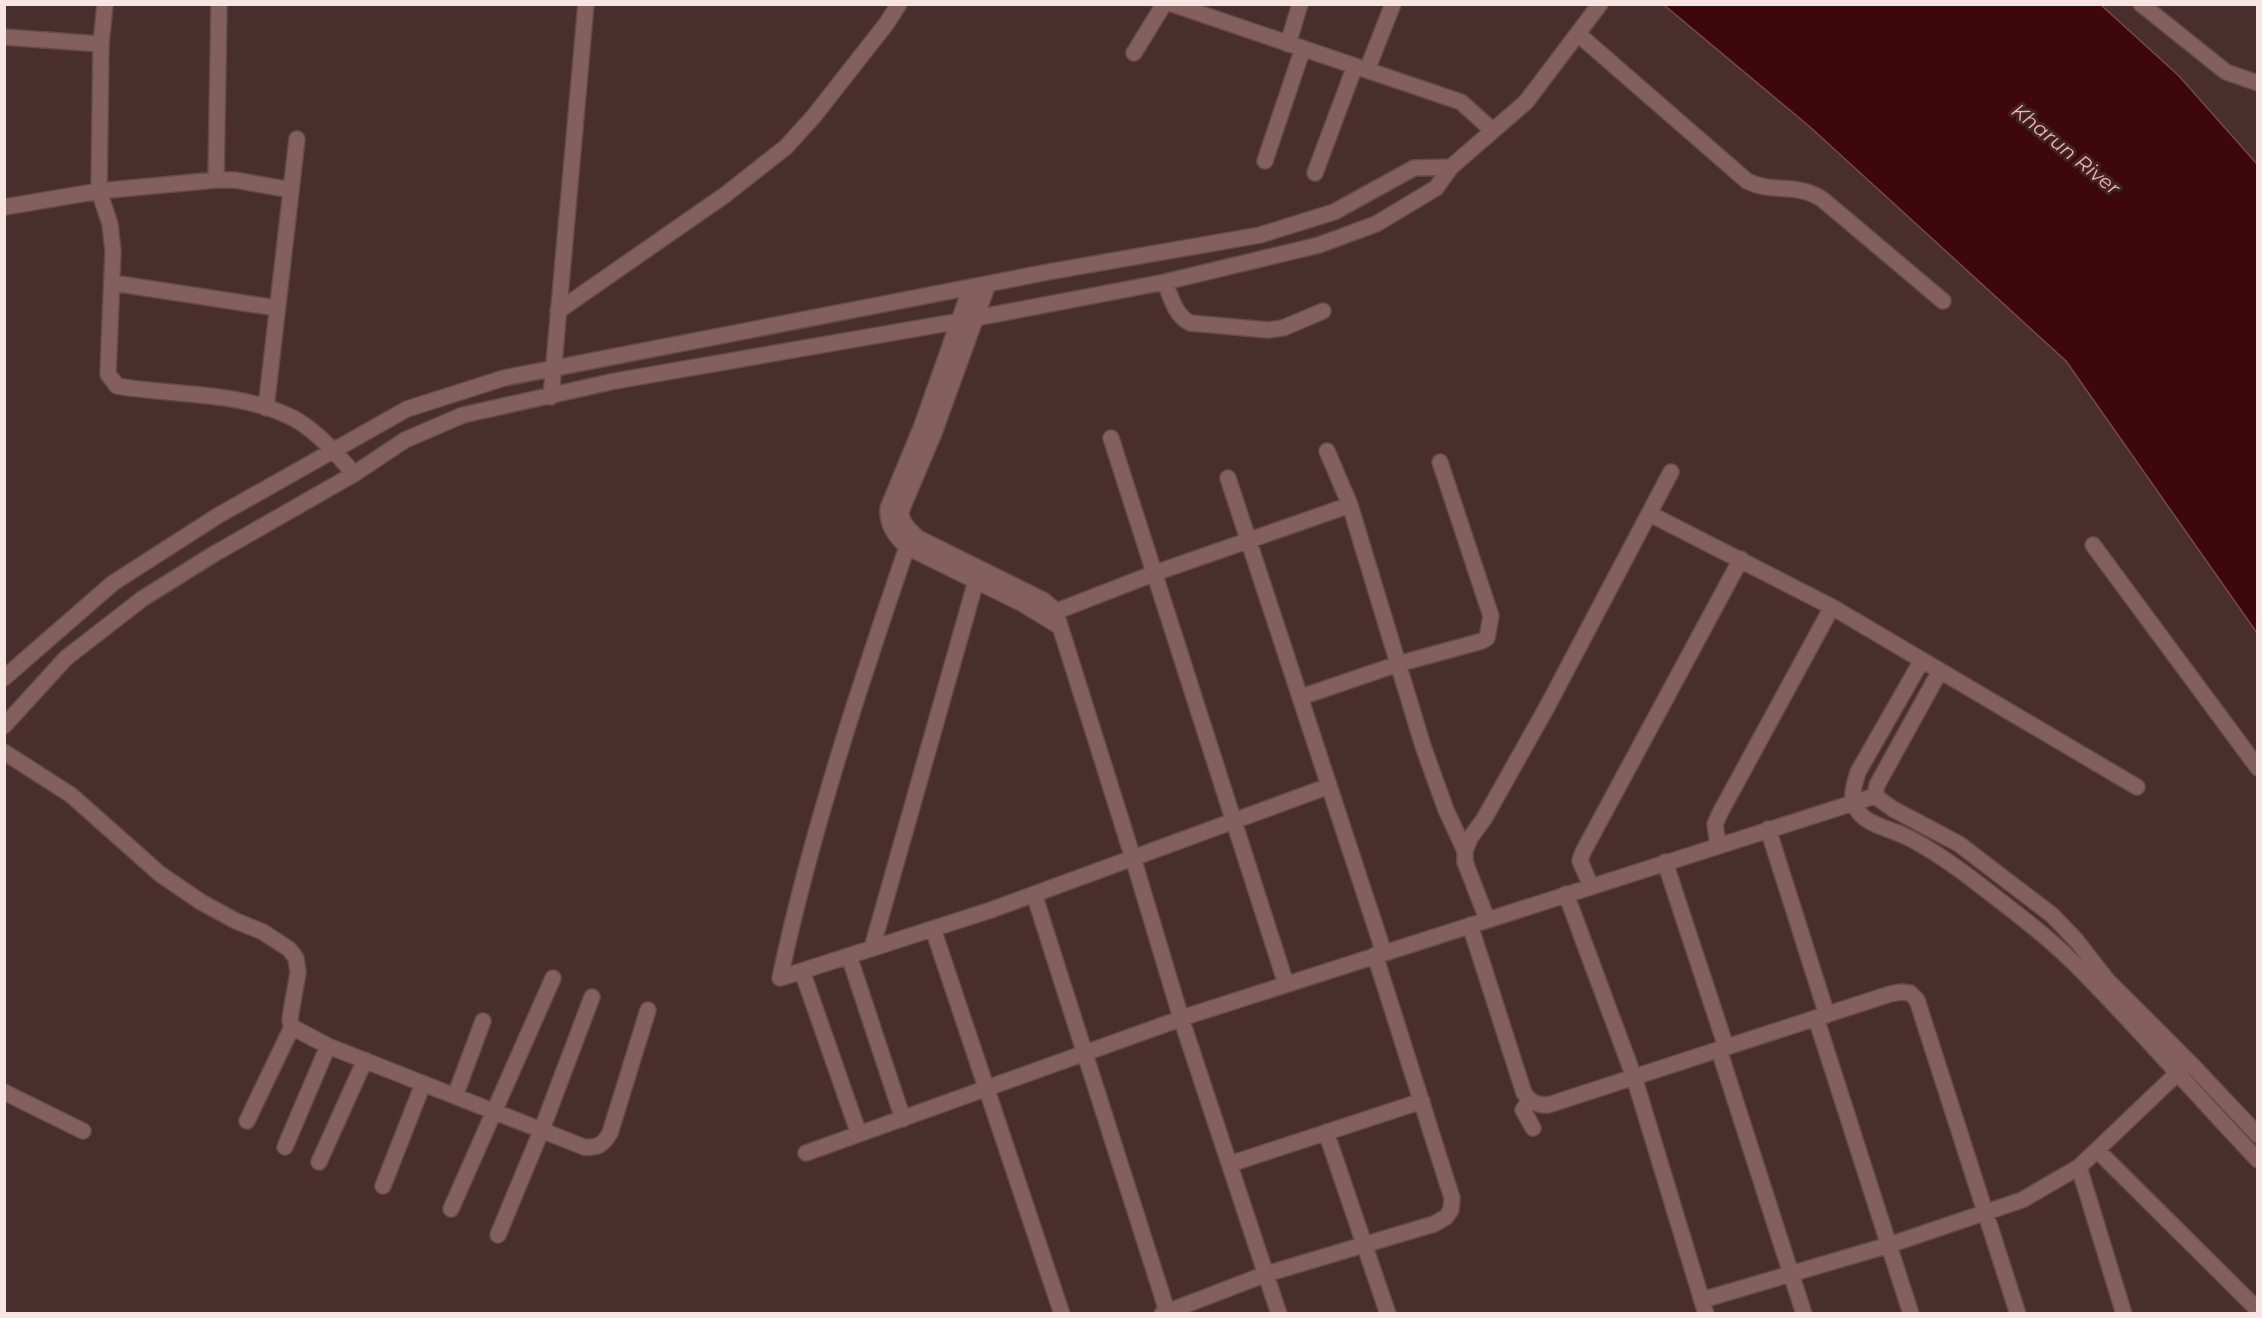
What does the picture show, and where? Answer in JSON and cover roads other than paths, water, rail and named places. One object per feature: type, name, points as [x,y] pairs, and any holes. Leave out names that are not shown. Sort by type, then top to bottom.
[{"type":"street","points":[[105,4],[101,44],[99,191],[110,224],[113,251],[108,374],[117,386],[232,400],[266,408],[295,419],[333,450],[354,474]]},
{"type":"street","points":[[216,180],[219,4]]},
{"type":"street","points":[[551,397],[586,4]]},
{"type":"street","points":[[558,311],[725,195],[786,147],[814,116],[887,23],[899,4]]},
{"type":"street","points":[[1134,53],[1164,4]]},
{"type":"street","points":[[1172,4],[1461,102],[1492,130]]},
{"type":"street","points":[[1265,161],[1295,46],[1300,4]]},
{"type":"street","points":[[1315,172],[1361,68],[1393,4]]},
{"type":"street","points":[[4,726],[66,658],[142,599],[214,554],[354,474],[405,440],[463,415],[615,381],[960,321],[1165,282],[1319,245],[1376,224],[1436,188],[1451,167],[1526,102],[1600,4]]},
{"type":"street","points":[[2141,4],[2226,72],[2258,83]]},
{"type":"street","points":[[1578,34],[1747,182],[1765,187],[1796,188],[1816,195],[1943,301]]},
{"type":"street","points":[[4,37],[101,44]]},
{"type":"street","points":[[266,408],[297,140]]},
{"type":"street","points":[[4,678],[113,583],[219,515],[407,409],[504,378],[552,368],[971,287],[1260,235],[1334,213],[1414,168],[1451,167]]},
{"type":"street","points":[[4,207],[99,191],[216,180],[235,180],[291,190]]},
{"type":"street","points":[[1309,220],[1319,245]]},
{"type":"street","points":[[1165,282],[1181,318],[1190,323],[1268,330],[1283,328],[1323,311]]},
{"type":"street","points":[[112,284],[277,308]]},
{"type":"street","points":[[988,284],[934,434],[901,511],[901,516],[909,530],[918,538],[1043,600],[1059,626],[1181,1018],[1279,1314]]},
{"type":"street","points":[[971,287],[921,428],[888,508],[887,518],[891,528],[907,547],[976,581],[1050,613],[1155,573],[1350,505]]},
{"type":"street","points":[[1111,438],[1286,984]]},
{"type":"street","points":[[1327,451],[1350,505],[1426,754],[1446,810],[1465,851]]},
{"type":"street","points":[[1301,697],[1398,664],[1482,641],[1487,645],[1491,616],[1440,462]]},
{"type":"street","points":[[1486,919],[1465,862],[1465,851],[1470,838],[1484,819],[1547,707],[1671,472]]},
{"type":"street","points":[[1034,894],[1086,1053],[1166,1313],[1266,1274],[1434,1224],[1446,1217],[1451,1210],[1452,1198],[1329,786],[1228,478]]},
{"type":"street","points":[[1650,514],[1832,607],[2137,787]]},
{"type":"street","points":[[2092,545],[2258,768]]},
{"type":"street","points":[[907,547],[834,773],[805,876],[780,978],[1034,894],[1329,786]]},
{"type":"street","points":[[1591,886],[1580,861],[1583,852],[1741,560]]},
{"type":"street","points":[[872,948],[976,581]]},
{"type":"street","points":[[1718,845],[1715,824],[1720,813],[1832,607]]},
{"type":"street","points":[[1922,660],[1858,772],[1852,791],[1853,802],[1858,813],[1870,821],[1907,837],[1933,853],[1968,876],[2037,928],[2081,970],[2258,1161]]},
{"type":"street","points":[[1875,796],[1877,784],[1940,671]]},
{"type":"street","points":[[4,752],[71,795],[160,874],[201,902],[263,932],[290,949],[296,958],[298,973],[291,1012],[292,1027],[247,1121]]},
{"type":"street","points":[[806,1153],[1181,1018],[1875,796]]},
{"type":"street","points":[[1875,796],[1893,809],[1959,844],[2052,915],[2076,940],[2107,980],[2258,1135]]},
{"type":"street","points":[[1768,829],[1821,1017],[1911,1314]]},
{"type":"street","points":[[1665,862],[1804,1314]]},
{"type":"street","points":[[1566,894],[1634,1077],[1704,1307],[1791,1272],[1889,1245],[2031,1196],[2079,1167],[2190,1063]]},
{"type":"street","points":[[1470,925],[1524,1093],[1530,1101],[1538,1105],[1548,1105],[1901,992],[1910,993],[1917,1000],[2018,1314]]},
{"type":"street","points":[[933,928],[1062,1314]]},
{"type":"street","points":[[849,956],[903,1119]]},
{"type":"street","points":[[802,971],[859,1134]]},
{"type":"street","points":[[452,1209],[553,978]]},
{"type":"street","points":[[498,1235],[542,1129],[592,997]]},
{"type":"street","points":[[292,1027],[328,1046],[423,1084],[584,1147],[595,1148],[603,1144],[610,1133],[648,1010]]},
{"type":"street","points":[[455,1096],[483,1021]]},
{"type":"street","points":[[285,1147],[328,1046]]},
{"type":"street","points":[[319,1162],[365,1060]]},
{"type":"street","points":[[383,1186],[423,1084]]},
{"type":"street","points":[[4,1092],[83,1131]]},
{"type":"street","points":[[1230,1164],[1422,1101]]},
{"type":"street","points":[[1530,1101],[1523,1110],[1533,1128]]},
{"type":"street","points":[[1326,1132],[1388,1314]]},
{"type":"street","points":[[2097,1150],[2258,1310]]},
{"type":"street","points":[[2079,1167],[2124,1314]]},
{"type":"water","name":"Kharun River","points":[[1664,5],[2101,5],[2179,76],[2257,164],[2257,633],[2066,361],[1810,127]]}]
